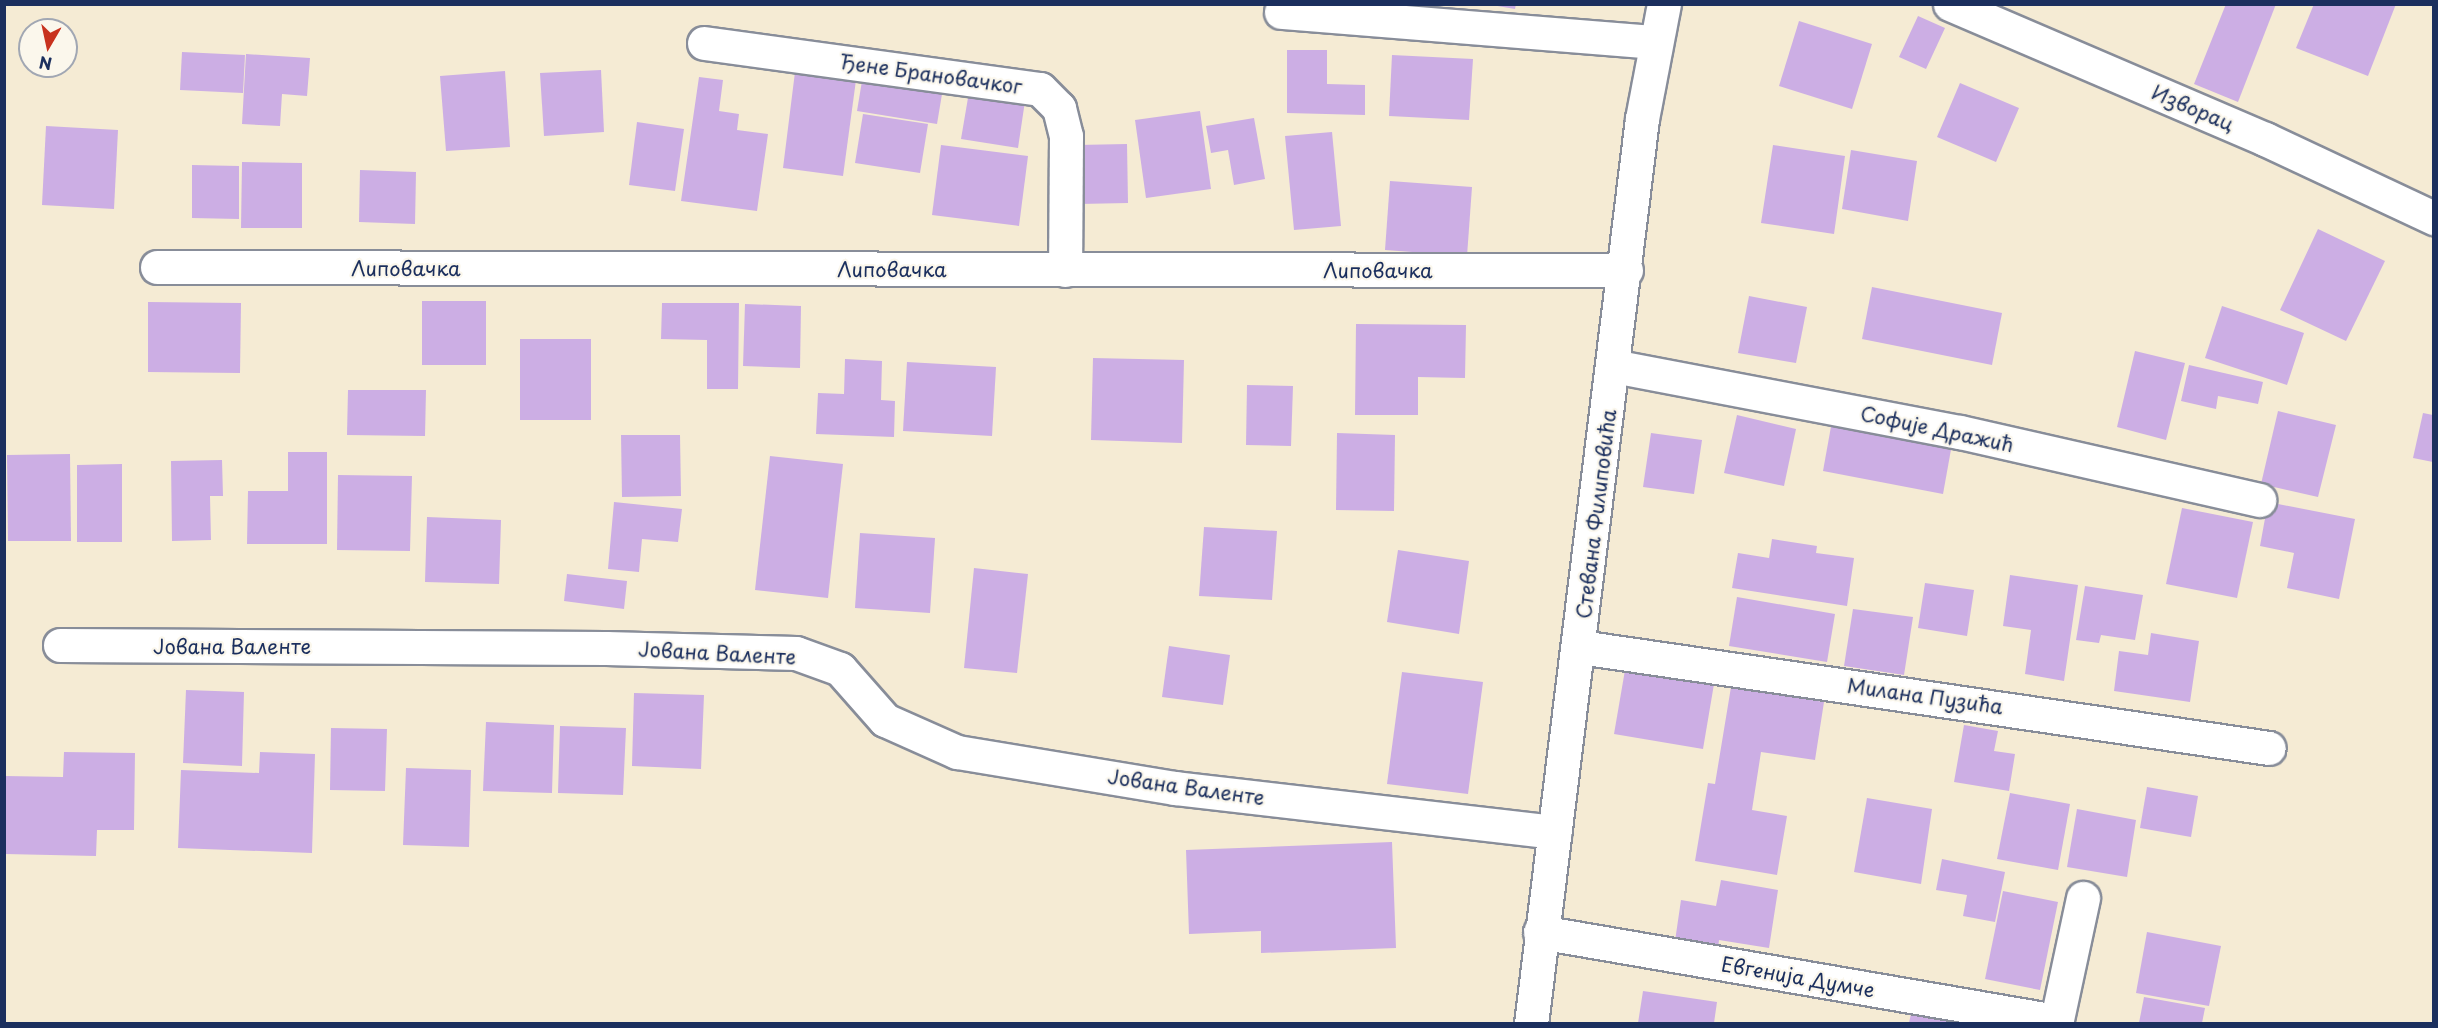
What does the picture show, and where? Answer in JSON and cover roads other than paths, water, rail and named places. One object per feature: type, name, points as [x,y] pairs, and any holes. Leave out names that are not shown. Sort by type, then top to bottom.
[{"type":"street","name":"Стевана Филиповића","points":[[1531,1023],[1540,932],[1580,647],[1642,119],[1664,4]]},
{"type":"street","name":"Изворац","points":[[1950,4],[2265,139],[2433,218]]},
{"type":"street","points":[[1281,12],[1655,42]]},
{"type":"street","name":"Ђене Брановачког","points":[[705,43],[1040,88],[1059,108],[1066,136],[1065,270]]},
{"type":"street","name":"Липовачка","points":[[157,267],[1626,270]]},
{"type":"street","name":"Софије Дражић","points":[[1613,366],[1960,432],[2259,500]]},
{"type":"street","name":"Јована Валенте","points":[[60,645],[594,648],[796,653],[840,669],[885,720],[957,752],[1176,788],[1554,832]]},
{"type":"street","name":"Милана Пузића","points":[[1580,647],[2269,748]]},
{"type":"street","name":"Евгенија Думче","points":[[1540,932],[2056,1022],[2083,898]]}]
